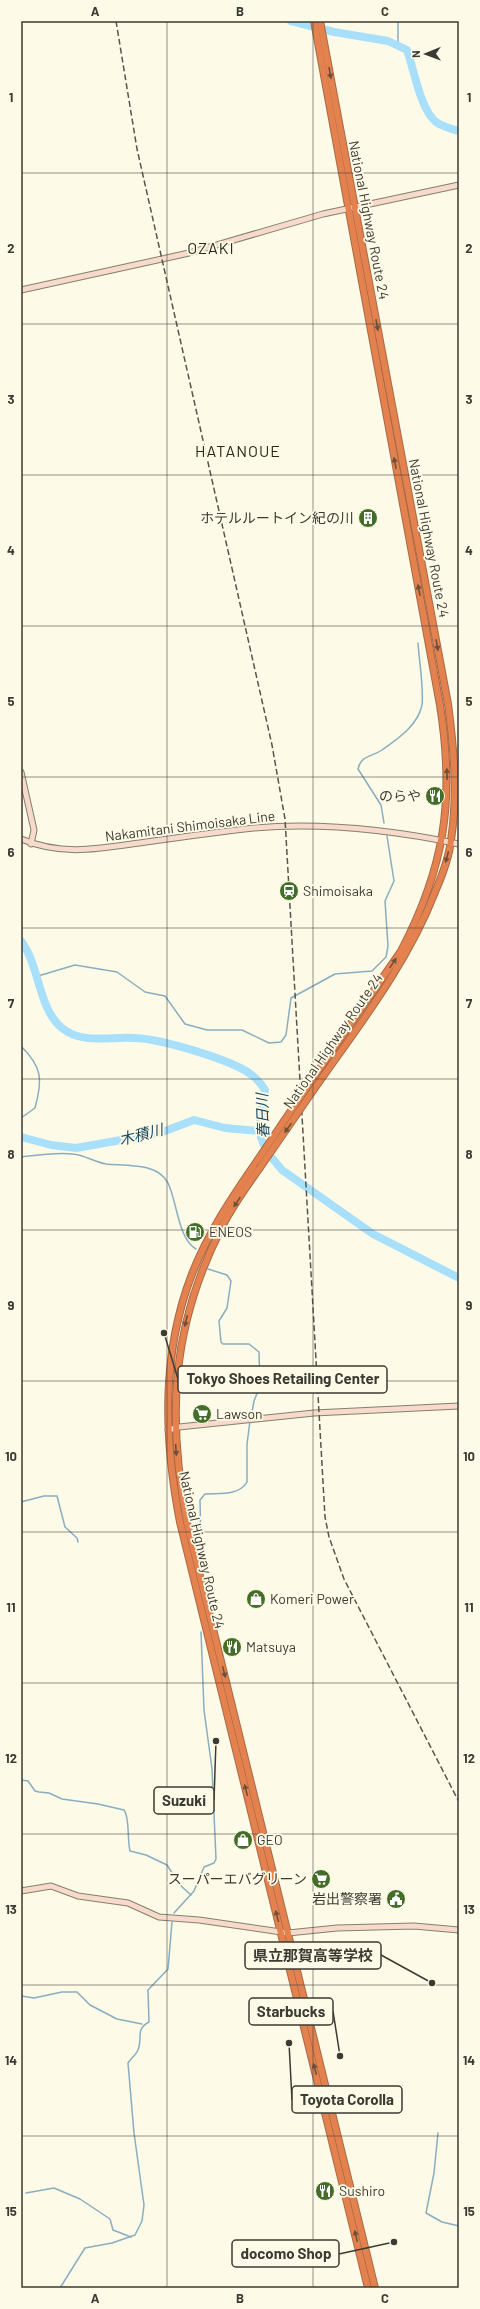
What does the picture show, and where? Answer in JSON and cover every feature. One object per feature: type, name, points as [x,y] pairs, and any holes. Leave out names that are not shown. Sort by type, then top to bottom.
[{"type":"highway","name":"National Highway Route 24","points":[[314,21],[320,35],[354,207],[448,704],[455,756],[456,782],[451,842],[442,876],[418,933],[393,977],[259,1169],[220,1230],[197,1283],[178,1362],[175,1388],[175,1428],[177,1462],[187,1523],[375,2288]]},
{"type":"highway","name":"National Highway Route 24","points":[[320,21],[320,35],[348,208],[444,730],[448,790],[442,840],[427,896],[401,951],[256,1161],[214,1226],[192,1274],[175,1334],[170,1361],[168,1430],[171,1468],[180,1522],[368,2288]]},
{"type":"main road","points":[[21,290],[190,253],[348,208],[459,185]]},
{"type":"main road","points":[[21,772],[34,830],[31,844]]},
{"type":"main road","name":"Nakamitani Shimoisaka Line","points":[[21,839],[31,844],[57,850],[88,850],[242,830],[286,827],[368,829],[459,844]]},
{"type":"main road","points":[[168,1430],[251,1419],[314,1413],[459,1406]]},
{"type":"main road","points":[[21,1892],[52,1886],[78,1896],[128,1903],[159,1917],[200,1920],[288,1933],[338,1928],[414,1926],[459,1930]]},
{"type":"waterway","points":[[291,21],[334,32],[388,41],[407,50],[418,88],[430,116],[441,125],[459,131]]},
{"type":"waterway","points":[[398,21],[398,45]]},
{"type":"waterway","points":[[384,823],[381,805],[358,769],[359,764],[364,759],[382,750],[407,730],[420,712],[422,705],[422,691],[418,643]]},
{"type":"waterway","points":[[38,976],[75,965],[117,972],[145,992],[165,996],[185,1024],[207,1030],[242,1030],[269,1043],[281,1042],[286,1035],[291,998],[335,974],[372,971],[386,957],[388,946],[385,901],[394,881],[387,836]]},
{"type":"waterway","name":"春日川","points":[[21,941],[32,962],[43,999],[48,1010],[54,1020],[62,1028],[70,1033],[88,1038],[135,1038],[162,1042],[197,1051],[230,1063],[244,1070],[257,1079],[265,1090],[260,1120],[261,1138],[267,1152],[282,1170],[373,1234],[459,1278]]},
{"type":"waterway","points":[[21,1046],[37,1067],[40,1081],[35,1108],[21,1118]]},
{"type":"waterway","name":"木積川","points":[[21,1137],[51,1145],[76,1148],[165,1131],[194,1120],[225,1128],[260,1131]]},
{"type":"waterway","points":[[21,1157],[67,1153],[106,1164],[140,1166],[156,1171],[163,1176],[168,1183],[185,1237],[196,1249]]},
{"type":"waterway","points":[[208,1269],[227,1275],[231,1281],[227,1308],[219,1321],[221,1342],[223,1344],[249,1344],[259,1352],[260,1386],[254,1401],[251,1417]]},
{"type":"waterway","points":[[201,1548],[200,1500],[205,1494],[234,1492],[239,1490],[247,1482],[247,1444],[250,1421]]},
{"type":"waterway","points":[[21,1502],[44,1496],[57,1496],[65,1527],[77,1538],[78,1542]]},
{"type":"waterway","points":[[174,1913],[194,1891],[204,1867],[214,1863],[216,1859],[212,1769],[204,1710],[201,1632]]},
{"type":"waterway","points":[[21,1780],[28,1781],[35,1791],[49,1793],[62,1799],[98,1804],[124,1810],[128,1823],[130,1851],[146,1855],[167,1865],[180,1885],[191,1895]]},
{"type":"waterway","points":[[60,2288],[85,2248],[112,2243],[135,2235],[142,2221],[144,2205],[134,2133],[128,2063],[138,2050],[142,2028],[149,2022],[148,1990],[168,1969],[172,1922]]},
{"type":"waterway","points":[[21,1996],[34,1998],[62,1992],[77,1992],[90,2005],[117,2019],[142,2024]]},
{"type":"waterway","points":[[438,2133],[434,2173],[426,2213],[442,2222],[459,2226]]},
{"type":"waterway","points":[[26,2193],[54,2188],[80,2199],[110,2219],[113,2230],[131,2237]]},
{"type":"railway","points":[[116,21],[137,149],[272,745],[285,819],[325,1517],[329,1537],[344,1579],[459,1802]]},
{"type":"place","name":"ホテルルートイン紀の川","points":[[368,518]]},
{"type":"place","name":"のらや","points":[[435,796]]},
{"type":"place","name":"Shimoisaka","points":[[289,891]]},
{"type":"place","name":"ENEOS","points":[[195,1232]]},
{"type":"place","name":"Tokyo Shoes Retailing Center","points":[[164,1333]]},
{"type":"place","name":"Lawson","points":[[202,1414]]},
{"type":"place","name":"Komeri Power","points":[[256,1599]]},
{"type":"place","name":"Matsuya","points":[[232,1647]]},
{"type":"place","name":"Suzuki","points":[[216,1741]]},
{"type":"place","name":"GEO","points":[[243,1840]]},
{"type":"place","name":"スーパーエバグリーン","points":[[321,1879]]},
{"type":"place","name":"岩出警察署","points":[[396,1899]]},
{"type":"place","name":"県立那賀高等学校","points":[[432,1983]]},
{"type":"place","name":"Toyota Corolla","points":[[289,2043]]},
{"type":"place","name":"Starbucks","points":[[340,2056]]},
{"type":"place","name":"Sushiro","points":[[325,2191]]},
{"type":"place","name":"docomo Shop","points":[[394,2242]]},
{"type":"district","name":"OZAKI","points":[[211,248]]},
{"type":"district","name":"HATANOUE","points":[[238,451]]}]
